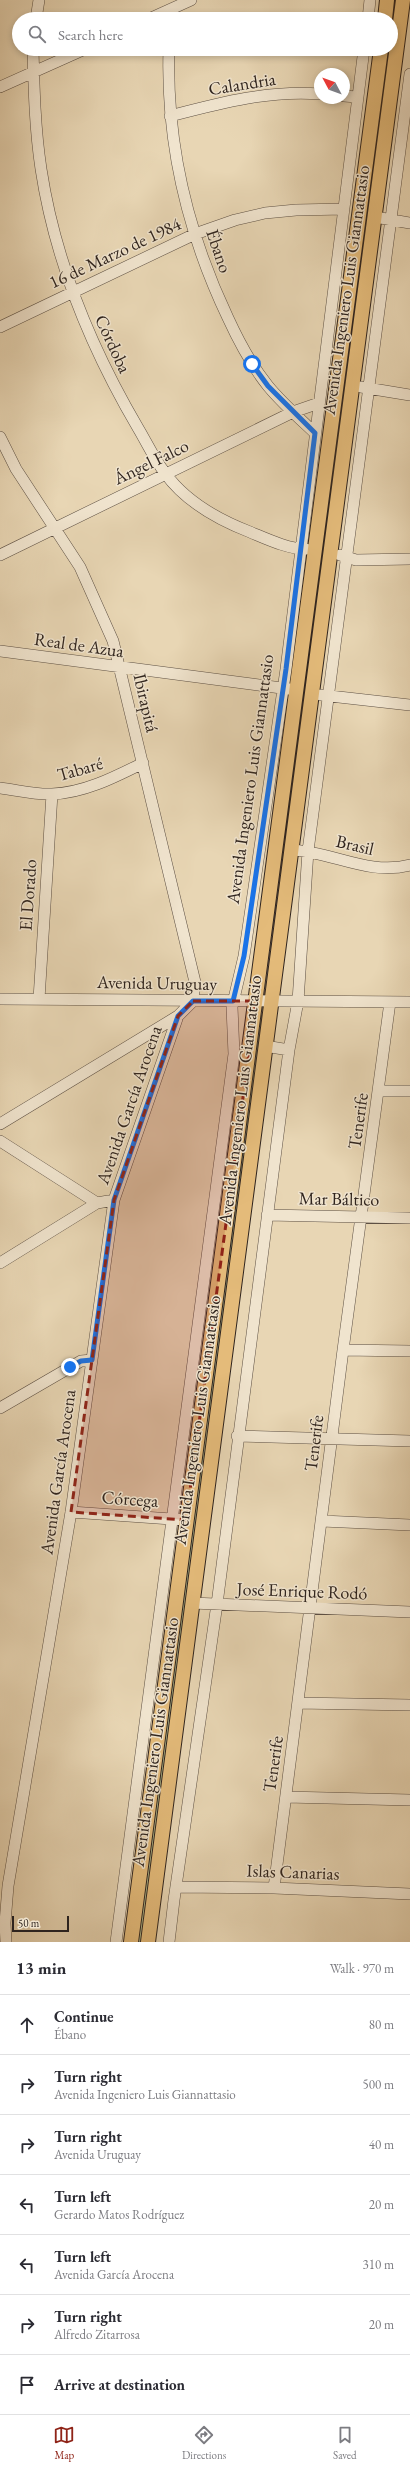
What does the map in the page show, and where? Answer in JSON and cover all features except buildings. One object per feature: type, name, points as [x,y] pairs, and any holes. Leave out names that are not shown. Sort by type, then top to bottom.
[{"type":"main road","points":[[386,12],[387,0]]},
{"type":"main road","name":"Avenida Ingeniero Luis Giannattasio","points":[[398,45],[404,0]]},
{"type":"main road","name":"Avenida Ingeniero Luis Giannattasio","points":[[131,1942],[256,1001],[290,690],[314,548],[380,56]]},
{"type":"main road","name":"Avenida Ingeniero Luis Giannattasio","points":[[148,1942],[192,1603],[216,1436],[265,1046],[313,694],[352,386],[397,56]]},
{"type":"street","points":[[37,12],[39,0]]},
{"type":"street","points":[[172,12],[191,0]]},
{"type":"street","points":[[369,12],[370,0]]},
{"type":"street","name":"Córdoba","points":[[33,56],[33,108],[41,170],[53,232],[90,337],[119,396],[165,474],[194,501],[226,523],[269,540],[300,549],[314,548]]},
{"type":"street","points":[[0,87],[70,56]]},
{"type":"street","name":"Ébano","points":[[169,56],[170,116],[180,181],[195,234],[213,288],[236,336],[268,386],[315,433]]},
{"type":"street","name":"Avenida Ingeniero Luis Giannattasio","points":[[116,1942],[170,1519],[234,1054],[233,1001],[244,956],[290,690],[300,549],[363,56]]},
{"type":"street","name":"Avenida Ingeniero Luis Giannattasio","points":[[169,1942],[217,1604],[237,1436],[289,1050],[298,1001],[308,851],[345,558],[410,74]]},
{"type":"street","name":"Calandria","points":[[170,116],[250,97],[280,94],[314,94]]},
{"type":"street","points":[[350,96],[357,97]]},
{"type":"street","name":"16 de Marzo de 1984","points":[[0,327],[195,234],[235,220],[265,213],[296,210],[344,209]]},
{"type":"street","points":[[375,217],[410,223]]},
{"type":"street","points":[[352,386],[410,394]]},
{"type":"street","name":"Ángel Falco","points":[[0,555],[293,412],[319,403]]},
{"type":"street","name":"Ibirapitá","points":[[0,437],[16,469],[80,567],[93,593],[113,641],[121,669],[195,982],[193,1001]]},
{"type":"street","points":[[331,551],[345,558],[356,560],[410,559]]},
{"type":"street","name":"Real de Azua","points":[[0,651],[121,669],[290,690]]},
{"type":"street","points":[[313,694],[410,705]]},
{"type":"street","name":"Tabaré","points":[[0,788],[52,794],[78,790],[114,777],[143,763]]},
{"type":"street","name":"El Dorado","points":[[39,999],[52,794]]},
{"type":"street","name":"Brasil","points":[[292,850],[308,851],[366,867],[383,868],[410,865]]},
{"type":"street","name":"Avenida Uruguay","points":[[0,999],[410,1002]]},
{"type":"street","points":[[0,1124],[178,1016],[193,1001]]},
{"type":"street","name":"Tenerife","points":[[274,1888],[343,1350],[390,1002]]},
{"type":"street","name":"Avenida García Arocena","points":[[6,1942],[2,1919],[4,1888],[70,1512],[114,1200],[178,1016]]},
{"type":"street","points":[[265,1046],[289,1050]]},
{"type":"street","points":[[379,1091],[410,1091]]},
{"type":"street","points":[[0,1141],[97,1203]]},
{"type":"street","points":[[0,1263],[97,1203],[114,1200]]},
{"type":"street","name":"Mar Báltico","points":[[267,1215],[410,1218]]},
{"type":"street","points":[[343,1350],[410,1351]]},
{"type":"street","points":[[0,1408],[81,1361],[92,1360]]},
{"type":"street","points":[[237,1436],[410,1441]]},
{"type":"street","name":"Córcega","points":[[70,1512],[186,1520]]},
{"type":"street","points":[[322,1521],[410,1525]]},
{"type":"street","name":"José Enrique Rodó","points":[[192,1603],[410,1612]]},
{"type":"street","points":[[298,1703],[410,1705]]},
{"type":"street","points":[[286,1797],[410,1800]]},
{"type":"street","name":"Islas Canarias","points":[[176,1887],[274,1888],[410,1894]]},
{"type":"highlighted area","points":[[193,1001],[256,1001],[186,1520],[71,1512],[114,1200],[178,1016]]},
{"type":"green space","points":[[258,1015],[262,1016],[248,1139],[143,1942],[136,1942]]},
{"type":"route","points":[[70,1367],[81,1361],[92,1360],[114,1200],[172,1037],[178,1016],[193,1001],[233,1001],[244,956],[286,669],[315,433],[268,386],[252,364]]}]
